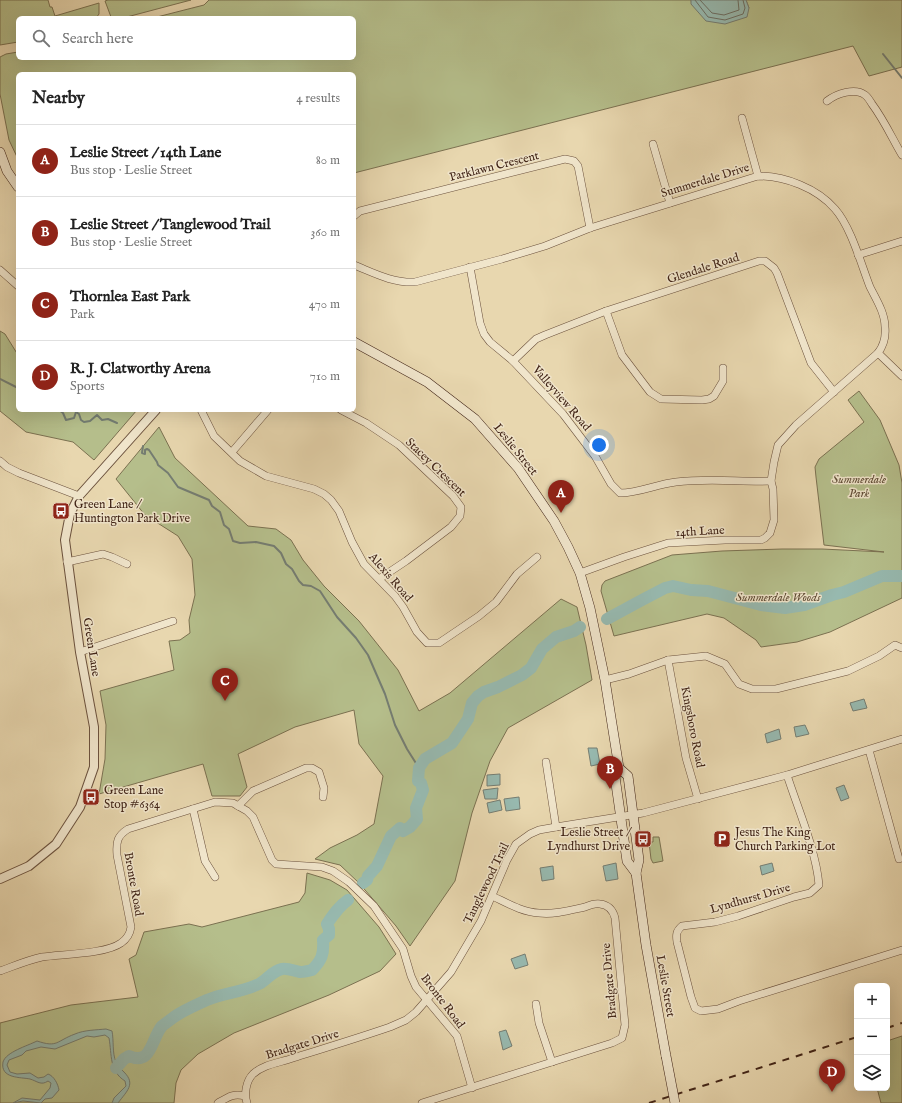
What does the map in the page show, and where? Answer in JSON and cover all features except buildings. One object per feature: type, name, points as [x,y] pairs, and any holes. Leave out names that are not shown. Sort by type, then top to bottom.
[{"type":"main road","points":[[0,152],[7,171],[16,184]]},
{"type":"main road","name":"Leslie Street","points":[[356,343],[427,382],[475,419],[518,468],[554,521],[568,547],[580,574],[590,608],[599,651],[619,768],[615,777],[627,861],[636,873]]},
{"type":"main road","name":"Leslie Street","points":[[619,768],[628,776],[639,860],[636,873],[646,945],[675,1103]]},
{"type":"street","points":[[827,101],[839,94],[850,92],[858,92],[865,95],[902,155]]},
{"type":"street","points":[[742,118],[758,176]]},
{"type":"street","points":[[653,144],[670,203]]},
{"type":"street","name":"Parklawn Crescent","points":[[356,214],[360,211],[565,159],[574,161],[578,166],[590,228]]},
{"type":"street","name":"Summerdale Drive","points":[[356,266],[391,280],[414,282],[546,246],[590,228],[758,176],[772,176],[790,181],[820,195],[836,209],[850,231],[858,255],[883,315],[885,337],[883,346],[878,353],[796,425],[778,445],[772,481]]},
{"type":"street","points":[[858,255],[902,241]]},
{"type":"street","name":"Glendale Road","points":[[513,361],[536,339],[606,312],[759,261],[765,261],[774,268],[811,363],[834,392]]},
{"type":"street","name":"Valleyview Road","points":[[470,267],[482,330],[490,342],[513,361],[563,414],[595,456],[611,484],[620,493],[629,493],[653,486],[685,481],[772,481]]},
{"type":"street","points":[[0,270],[16,284]]},
{"type":"street","points":[[606,312],[622,355],[650,392],[661,400],[702,400],[714,396],[723,381],[722,368]]},
{"type":"street","points":[[878,353],[902,376]]},
{"type":"street","name":"Green Lane","points":[[0,879],[29,866],[56,844],[80,807],[94,767],[94,727],[80,652],[65,540],[70,514],[79,496],[154,412]]},
{"type":"street","name":"Alexis Road","points":[[203,412],[214,436],[240,461],[266,476],[304,486],[324,494],[331,500],[339,511],[352,542],[364,564],[403,607],[422,639],[427,643],[439,643],[449,638],[479,616],[496,602],[517,574],[537,557]]},
{"type":"street","points":[[232,452],[266,412]]},
{"type":"street","name":"Stacey Crescent","points":[[345,412],[366,423],[399,445],[453,496],[461,508],[460,516],[451,527],[406,561],[379,579]]},
{"type":"street","points":[[0,461],[7,467],[19,473],[79,496]]},
{"type":"street","name":"14th Lane","points":[[580,574],[624,557],[668,543],[761,540],[770,533],[772,528],[774,509],[772,481]]},
{"type":"street","points":[[67,562],[103,554],[127,564]]},
{"type":"street","points":[[80,652],[173,621]]},
{"type":"street","points":[[605,680],[629,674],[668,660],[706,656],[724,664],[739,684],[752,689],[776,689],[848,671],[879,656],[895,644],[902,648]]},
{"type":"street","name":"Kingsboro Road","points":[[668,660],[686,758],[698,799]]},
{"type":"street","points":[[632,815],[787,775],[902,739]]},
{"type":"street","points":[[869,750],[899,858]]},
{"type":"street","points":[[546,762],[556,827]]},
{"type":"street","points":[[238,806],[253,791],[306,768],[312,768],[319,772],[324,788],[323,797]]},
{"type":"street","name":"Lyndhurst Drive","points":[[787,775],[809,840],[817,870],[819,885],[810,894],[794,897],[738,916],[716,922],[682,926],[676,935],[676,942],[695,1008],[701,1011],[718,1009],[739,1001],[902,950]]},
{"type":"street","name":"Bronte Road","points":[[0,971],[40,958],[102,950],[122,943],[130,933],[131,927],[117,855],[116,843],[118,837],[128,829],[215,802],[232,803],[247,811],[253,817],[272,860],[276,864],[322,867],[334,871],[374,906],[403,949],[410,976],[416,987],[426,1001],[457,1036],[472,1088]]},
{"type":"street","points":[[193,809],[205,861],[215,877]]},
{"type":"street","name":"Tanglewood Trail","points":[[426,1001],[451,972],[481,921],[507,860],[516,844],[530,834],[539,830],[632,815]]},
{"type":"street","name":"Bradgate Drive","points":[[422,1103],[612,1043],[622,1038],[625,1025],[615,918],[613,912],[608,906],[596,904],[563,911],[538,913],[521,909],[492,896]]},
{"type":"street","name":"Bradgate Drive","points":[[246,1100],[247,1084],[251,1075],[264,1066],[285,1061],[390,1027],[406,1020],[426,1001]]},
{"type":"street","points":[[536,1004],[539,1023],[552,1062]]},
{"type":"street","points":[[218,1103],[227,1097],[237,1094],[246,1100]]},
{"type":"green space","points":[[0,0],[48,0],[55,16],[16,16],[16,42],[0,45]]},
{"type":"green space","points":[[191,0],[131,16],[111,16],[105,1]]},
{"type":"green space","points":[[209,0],[691,0],[692,4],[749,8],[746,0],[902,0],[902,67],[869,76],[853,46],[356,172],[356,72],[16,72],[16,155],[9,140],[0,94],[0,57],[6,54],[16,52],[16,60],[356,60],[356,16],[161,16],[204,5]]},
{"type":"green space","points":[[99,3],[99,14],[98,16],[55,16]]},
{"type":"green space","points":[[0,331],[5,334],[16,352],[16,412],[135,412],[94,460],[73,442],[26,432],[0,411]]},
{"type":"green space","name":"Summerdale Woods","points":[[859,391],[880,420],[899,465],[902,483],[902,598],[830,632],[797,642],[761,647],[756,640],[724,618],[707,614],[614,636],[601,591],[602,585],[605,581],[672,555],[722,551],[782,549],[884,552],[824,545],[815,467],[819,459],[864,422],[848,400]]},
{"type":"green space","points":[[159,427],[175,458],[248,526],[276,529],[291,540],[303,560],[324,586],[359,621],[398,670],[419,711],[450,693],[561,599],[577,607],[592,680],[508,728],[490,761],[472,813],[455,881],[410,946],[396,926],[359,883],[340,865],[315,859],[330,848],[357,835],[374,824],[383,776],[359,744],[354,710],[295,727],[238,754],[247,787],[240,796],[212,796],[203,764],[99,794],[105,759],[106,725],[100,691],[174,670],[169,641],[180,640],[190,633],[189,620],[195,595],[192,559],[178,536],[145,515],[116,479]]},
{"type":"green space","points":[[653,837],[659,837],[663,861],[653,863],[651,859],[649,842],[653,842]]},
{"type":"green space","points":[[307,873],[330,880],[347,890],[379,927],[396,954],[380,971],[329,995],[234,1033],[198,1054],[181,1070],[176,1083],[174,1103],[0,1103],[0,1023],[71,1005],[138,997],[129,959],[136,955],[144,932],[189,924],[202,927],[299,902],[305,893]]},
{"type":"green space","points":[[902,1036],[902,1103],[881,1103],[878,1091],[890,1091],[890,1040]]},
{"type":"water","points":[[691,0],[746,0],[749,8],[747,17],[725,24],[706,21],[691,4]]},
{"type":"water","points":[[864,699],[867,708],[853,711],[850,703]]},
{"type":"water","points":[[805,725],[809,734],[796,737],[794,727]]},
{"type":"water","points":[[779,729],[781,739],[767,743],[765,734]]},
{"type":"water","points":[[588,748],[597,748],[600,764],[591,766]]},
{"type":"water","points":[[500,774],[500,785],[487,786],[487,775]]},
{"type":"water","points":[[844,785],[849,798],[841,801],[836,788]]},
{"type":"water","points":[[498,788],[497,799],[485,799],[483,790]]},
{"type":"water","points":[[519,797],[520,809],[506,811],[504,799]]},
{"type":"water","points":[[500,800],[502,810],[489,813],[487,803]]},
{"type":"water","points":[[616,863],[618,879],[606,881],[603,866]]},
{"type":"water","points":[[772,863],[774,871],[762,875],[760,866]]},
{"type":"water","points":[[553,866],[554,879],[542,881],[540,868]]},
{"type":"water","points":[[525,954],[528,965],[515,969],[511,959]]},
{"type":"water","points":[[106,1029],[112,1031],[114,1055],[119,1067],[128,1076],[130,1084],[129,1088],[118,1103],[112,1103],[114,1098],[126,1086],[125,1081],[116,1072],[112,1062],[109,1038],[105,1035],[94,1037],[87,1036],[55,1049],[41,1047],[26,1051],[22,1055],[9,1060],[7,1065],[10,1072],[17,1074],[30,1073],[38,1078],[44,1077],[48,1074],[55,1080],[59,1090],[52,1098],[45,1099],[41,1103],[23,1101],[13,1103],[22,1098],[40,1100],[50,1088],[51,1083],[48,1081],[41,1083],[8,1074],[3,1068],[3,1062],[8,1055],[37,1041],[53,1044],[79,1033],[90,1030]]},
{"type":"water","points":[[506,1030],[512,1046],[503,1050],[499,1032]]},
{"type":"waterway","points":[[883,54],[902,78]]},
{"type":"waterway","points":[[0,379],[16,387]]},
{"type":"waterway","points":[[62,412],[66,420],[74,418],[76,412]]},
{"type":"waterway","points":[[76,412],[84,422],[90,421],[97,415],[102,420],[108,419],[117,423]]},
{"type":"waterway","points":[[143,446],[142,453],[145,454],[145,450],[149,450],[158,465],[168,473],[178,487],[209,500],[212,506],[220,512],[224,525],[229,529],[233,541],[240,543],[256,542],[274,546],[281,553],[286,564],[292,569],[303,585],[311,586],[320,591],[337,617],[356,638],[368,655],[385,694],[395,725],[407,749],[419,768]]},
{"type":"waterway","points":[[607,619],[665,588],[673,586],[691,590],[708,591],[761,605],[785,608],[804,605],[844,592],[882,576],[902,576]]},
{"type":"waterway","points":[[363,883],[377,866],[391,836],[400,828],[403,831],[410,827],[417,819],[416,808],[423,790],[421,783],[418,781],[419,768],[425,759],[452,743],[468,719],[472,703],[484,692],[522,675],[531,668],[542,649],[556,637],[574,631],[580,627]]},
{"type":"waterway","points":[[116,1068],[129,1056],[137,1058],[147,1054],[158,1031],[162,1026],[178,1014],[207,1000],[253,987],[278,970],[286,969],[300,972],[312,970],[322,956],[323,940],[329,935],[327,924],[339,908],[348,900]]},
{"type":"railway","points":[[890,1027],[902,1023]]},
{"type":"railway","points":[[649,1103],[854,1038]]},
{"type":"place","name":"Green Lane / Huntington Park Drive","points":[[61,511]]},
{"type":"place","name":"Leslie Street / 14th Lane","points":[[561,513]]},
{"type":"place","name":"Thornlea East Park","points":[[225,701]]},
{"type":"place","name":"Leslie Street / Tanglewood Trail","points":[[610,789]]},
{"type":"place","name":"Green Lane Stop #6364","points":[[91,797]]},
{"type":"place","name":"Leslie Street / Lyndhurst Drive","points":[[643,839]]},
{"type":"place","name":"Jesus The King Church Parking Lot","points":[[722,839]]},
{"type":"place","name":"R. J. Clatworthy Arena","points":[[832,1092]]},
{"type":"park label","name":"Summerdale Park","points":[[859,486]]}]
